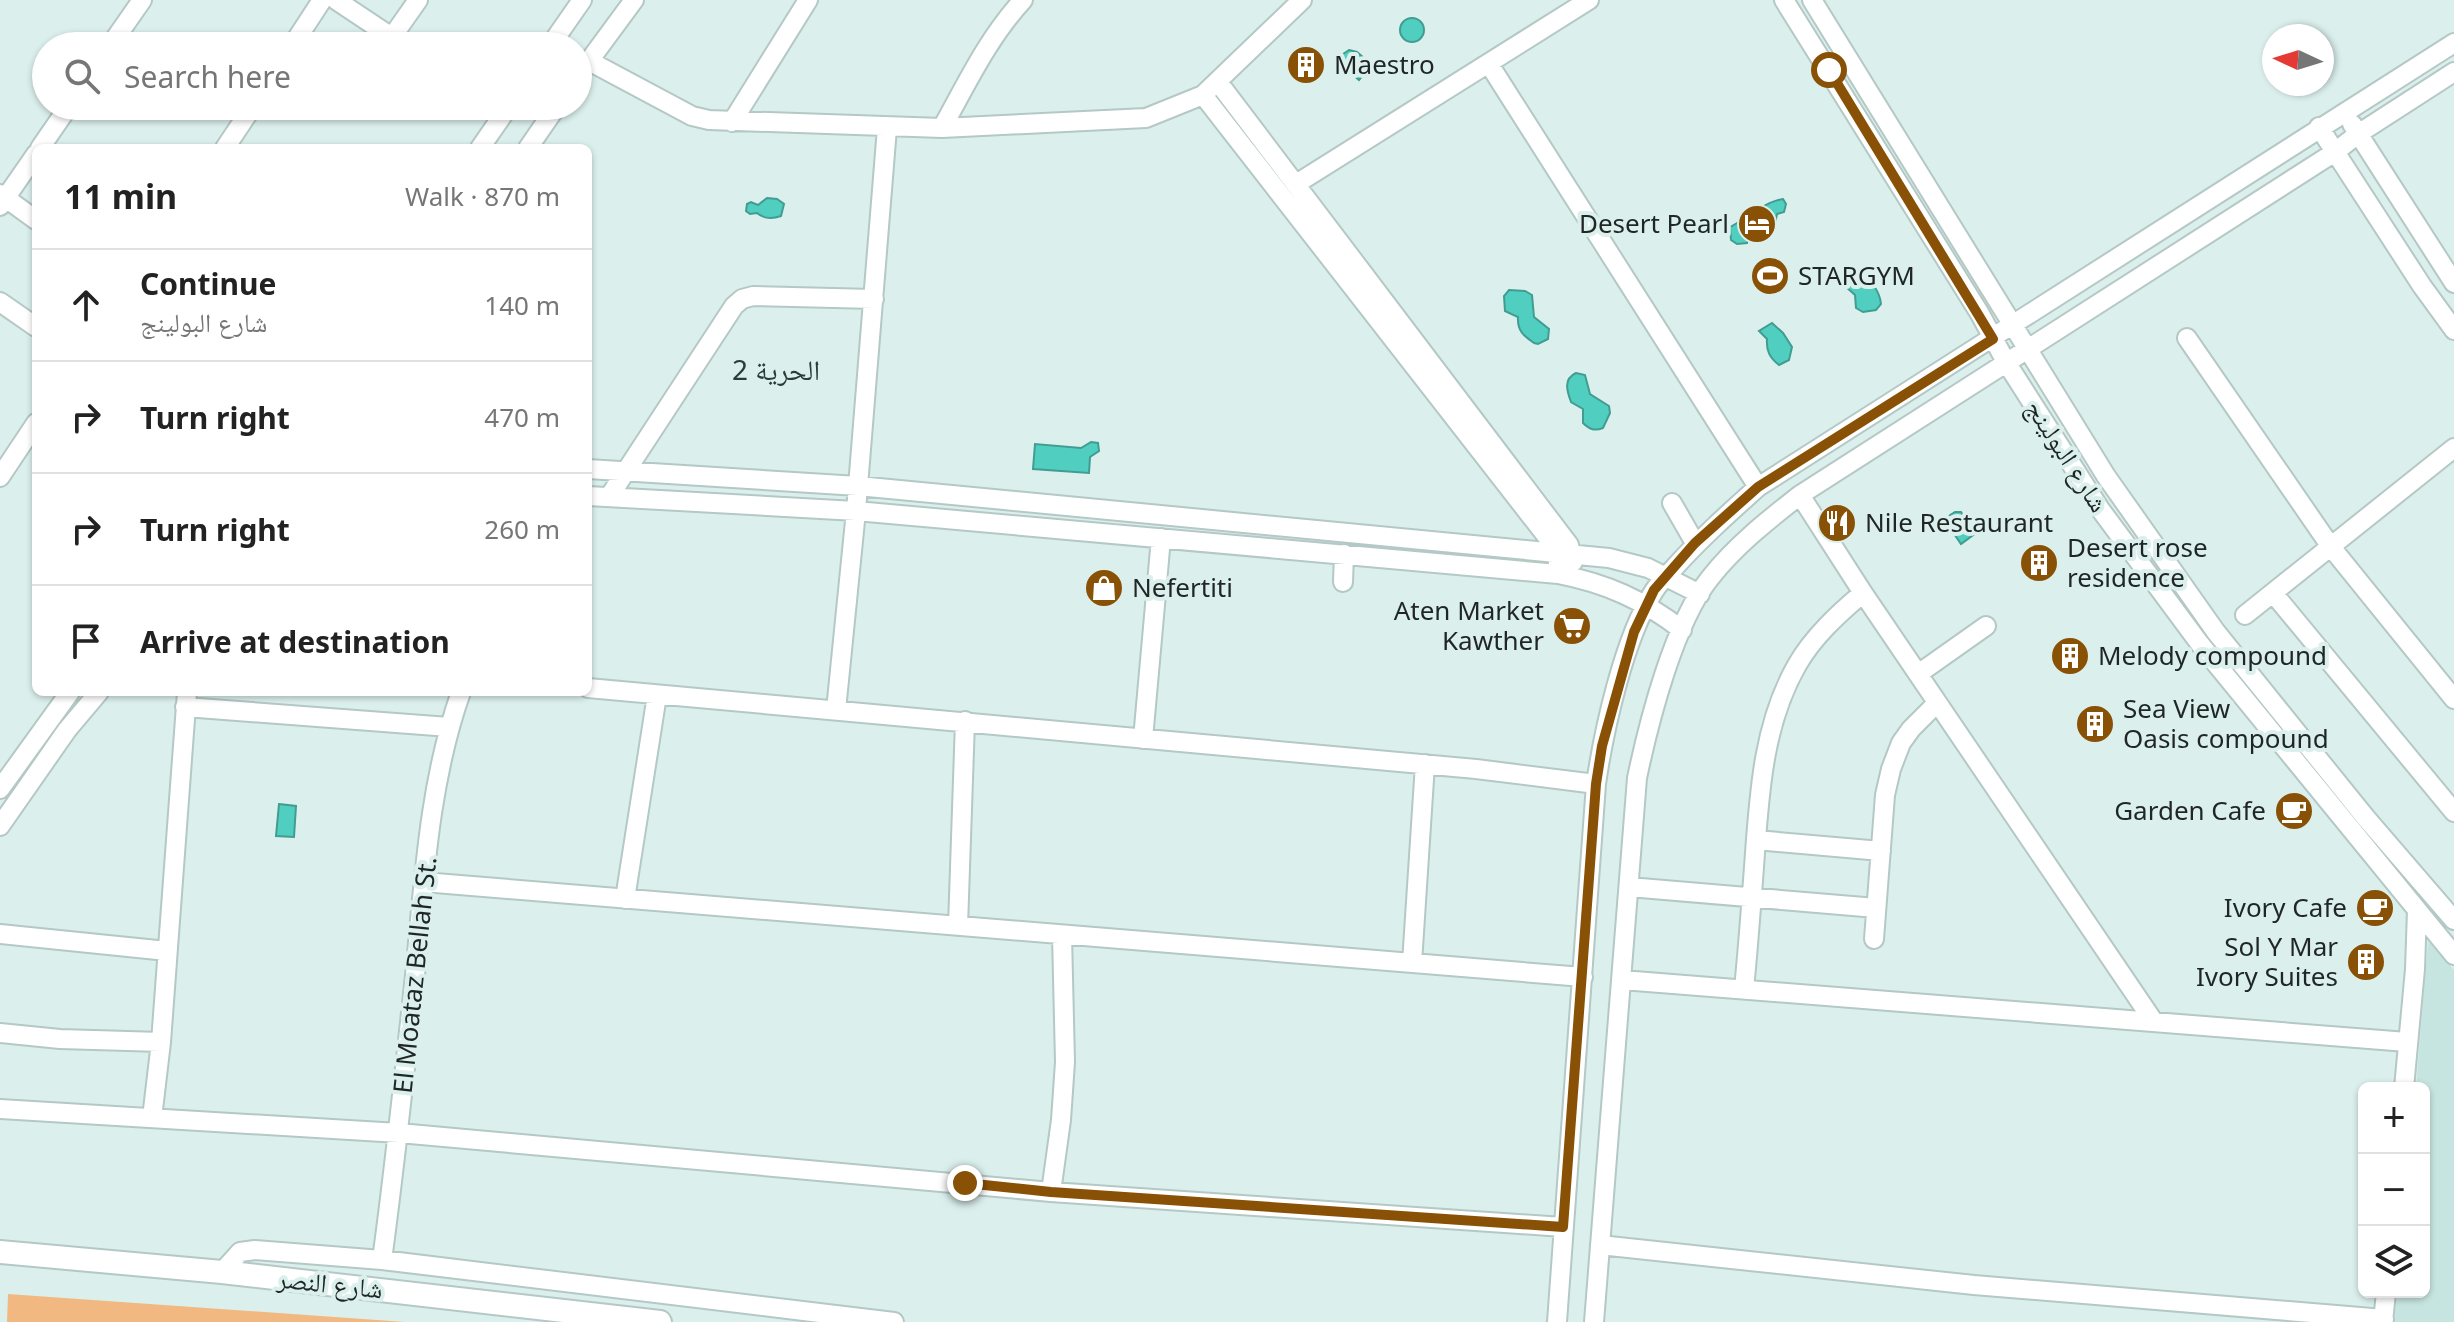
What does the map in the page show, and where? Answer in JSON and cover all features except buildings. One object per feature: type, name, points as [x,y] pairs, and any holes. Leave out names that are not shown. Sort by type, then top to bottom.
[{"type":"main road","name":"شارع النصر","points":[[0,1252],[222,1272],[589,1318],[660,1322]]},
{"type":"street","points":[[120,32],[142,0]]},
{"type":"street","points":[[301,32],[322,0]]},
{"type":"street","points":[[336,0],[383,32]]},
{"type":"street","points":[[403,32],[418,0]]},
{"type":"street","points":[[560,32],[582,0]]},
{"type":"street","points":[[732,122],[808,0]]},
{"type":"street","points":[[942,128],[983,53],[1004,21],[1023,0]]},
{"type":"street","points":[[592,73],[692,116],[732,122],[942,128],[1146,118],[1203,95],[1302,0]]},
{"type":"street","points":[[1296,184],[1589,0]]},
{"type":"street","points":[[592,57],[633,1]]},
{"type":"street","name":"شارع البولينج","points":[[1789,2],[2006,362],[2100,509],[2200,644],[2453,951]]},
{"type":"street","points":[[1801,26],[1817,7]]},
{"type":"street","name":"شارع البولينج","points":[[1817,7],[2106,476],[2216,632],[2366,818],[2454,920]]},
{"type":"street","points":[[1557,1322],[1596,784],[1615,694],[1634,632],[1654,590],[1695,543],[1758,487],[2454,43]]},
{"type":"street","points":[[1489,64],[1758,487]]},
{"type":"street","points":[[1594,1322],[1637,778],[1654,709],[1682,630],[1710,578],[1756,530],[1800,495],[2335,152],[2454,72]]},
{"type":"street","points":[[1218,82],[1296,184],[1387,318]]},
{"type":"street","points":[[1203,95],[1569,545],[1564,554],[1566,575]]},
{"type":"street","points":[[2345,111],[2454,283]]},
{"type":"street","points":[[43,144],[59,120]]},
{"type":"street","points":[[228,144],[244,120]]},
{"type":"street","points":[[482,144],[495,120]]},
{"type":"street","points":[[531,144],[547,120]]},
{"type":"street","points":[[2319,127],[2454,330]]},
{"type":"street","points":[[836,710],[856,511],[887,128]]},
{"type":"street","points":[[32,159],[2,200],[32,218]]},
{"type":"street","points":[[609,497],[734,306],[742,299],[753,296],[874,299]]},
{"type":"street","points":[[0,302],[32,324]]},
{"type":"street","points":[[2187,338],[2331,547],[2454,699]]},
{"type":"street","points":[[0,477],[32,429]]},
{"type":"street","points":[[2245,615],[2454,448]]},
{"type":"street","points":[[592,469],[858,486],[1564,554],[1629,562],[1667,576],[1700,594]]},
{"type":"street","points":[[1800,495],[2154,1022]]},
{"type":"street","points":[[592,496],[856,511],[1566,575],[1609,587],[1647,605],[1682,630]]},
{"type":"street","points":[[1672,503],[1695,543]]},
{"type":"street","points":[[1143,739],[1161,538]]},
{"type":"street","points":[[1343,582],[1344,554]]},
{"type":"street","points":[[1744,989],[1766,748],[1776,712],[1797,664],[1830,621],[1863,593]]},
{"type":"street","points":[[2273,593],[2454,812]]},
{"type":"street","points":[[1918,674],[1986,626]]},
{"type":"street","points":[[2200,644],[2216,632]]},
{"type":"street","points":[[592,688],[1425,764],[1596,784]]},
{"type":"street","points":[[625,899],[657,695]]},
{"type":"street","points":[[0,789],[67,696]]},
{"type":"street","points":[[0,826],[67,730],[96,696]]},
{"type":"street","name":"El Moataz Bellah St.","points":[[382,1260],[399,1133],[423,882],[449,727],[460,696]]},
{"type":"street","points":[[152,1118],[161,1042],[186,699],[449,727]]},
{"type":"street","points":[[1874,939],[1885,795],[1891,769],[1901,743],[1937,703]]},
{"type":"street","points":[[958,926],[965,721]]},
{"type":"street","points":[[1412,963],[1425,764]]},
{"type":"street","points":[[1756,840],[1881,851]]},
{"type":"street","points":[[423,882],[1583,977]]},
{"type":"street","points":[[1629,887],[1876,908]]},
{"type":"street","points":[[2404,1082],[2417,910]]},
{"type":"street","points":[[0,934],[167,951]]},
{"type":"street","points":[[1051,1192],[1065,1062],[1062,935]]},
{"type":"street","points":[[1622,980],[2407,1042]]},
{"type":"street","points":[[0,1033],[60,1039],[161,1042]]},
{"type":"street","points":[[0,1109],[399,1133],[1051,1192],[1563,1227]]},
{"type":"street","points":[[1600,1245],[1974,1285],[2384,1320],[2386,1298]]},
{"type":"street","points":[[222,1272],[240,1252],[255,1250],[382,1260],[894,1322]]},
{"type":"shaded area","points":[[1407,18],[1417,18],[1424,25],[1424,35],[1417,42],[1407,42],[1400,35],[1400,25]]},
{"type":"shaded area","points":[[1349,50],[1365,59],[1365,73],[1359,80],[1351,73],[1339,73],[1337,67],[1340,56]]},
{"type":"shaded area","points":[[767,198],[784,204],[781,216],[769,218],[746,211],[747,204],[758,205]]},
{"type":"shaded area","points":[[1783,199],[1786,204],[1784,212],[1777,214],[1772,227],[1761,232],[1750,231],[1747,243],[1737,244],[1731,240],[1730,227]]},
{"type":"shaded area","points":[[1857,273],[1866,277],[1876,289],[1881,304],[1876,310],[1863,312],[1856,308],[1855,295],[1845,286],[1850,275]]},
{"type":"shaded area","points":[[1509,290],[1525,291],[1532,295],[1534,317],[1549,329],[1548,339],[1538,344],[1522,333],[1518,317],[1505,311],[1504,296]]},
{"type":"shaded area","points":[[1772,323],[1792,347],[1789,360],[1779,365],[1769,354],[1767,339],[1759,331]]},
{"type":"shaded area","points":[[1576,373],[1585,375],[1590,394],[1609,406],[1610,413],[1603,428],[1593,429],[1583,423],[1583,409],[1571,402],[1568,382]]},
{"type":"shaded area","points":[[1091,442],[1098,443],[1099,451],[1090,457],[1089,473],[1033,469],[1035,444],[1081,448]]},
{"type":"shaded area","points":[[1961,512],[1976,533],[1961,544],[1944,519]]},
{"type":"shaded area","points":[[279,804],[296,806],[294,837],[276,836]]},
{"type":"shaded area","points":[[2428,941],[2454,970],[2454,1322],[2394,1322],[2396,1298],[2430,1298],[2430,1082],[2416,1082]]},
{"type":"shaded area","points":[[8,1294],[405,1322],[7,1322]]},
{"type":"place","name":"Maestro","points":[[1306,65]]},
{"type":"place","name":"Desert Pearl","points":[[1757,224]]},
{"type":"place","name":"STARGYM","points":[[1770,276]]},
{"type":"place","name":"Nile Restaurant","points":[[1837,523]]},
{"type":"place","name":"Desert rose residence","points":[[2039,563]]},
{"type":"place","name":"Nefertiti","points":[[1104,588]]},
{"type":"place","name":"Aten Market Kawther","points":[[1572,626]]},
{"type":"place","name":"Melody compound","points":[[2070,656]]},
{"type":"place","name":"Sea View Oasis compound","points":[[2095,724]]},
{"type":"place","name":"Garden Cafe","points":[[2294,811]]},
{"type":"place","name":"Ivory Cafe","points":[[2375,908]]},
{"type":"place","name":"Sol Y Mar Ivory Suites","points":[[2366,962]]},
{"type":"district","name":"الحرية 2","points":[[776,370]]},
{"type":"route","points":[[965,1183],[1051,1192],[1563,1227],[1596,784],[1615,694],[1634,632],[1654,590],[1695,543],[1758,487],[1993,339],[1829,70]]}]
